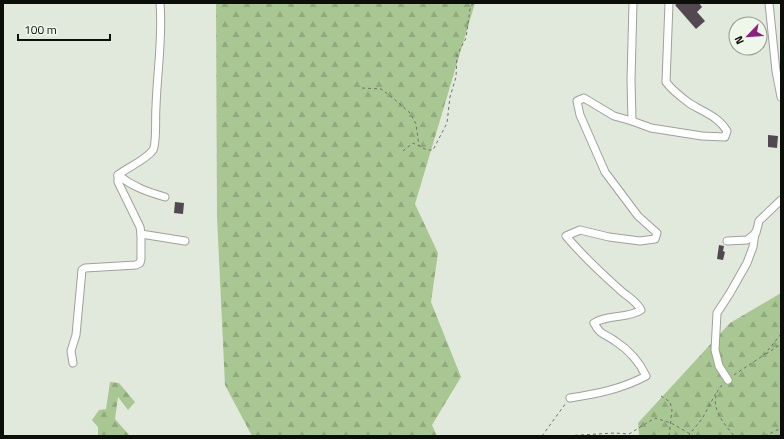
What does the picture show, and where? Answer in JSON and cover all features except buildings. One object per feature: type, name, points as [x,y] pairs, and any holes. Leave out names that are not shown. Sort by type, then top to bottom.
[{"type":"street","points":[[73,363],[71,351],[76,336],[82,270],[84,268],[136,265],[140,263],[141,259],[140,227],[118,182],[118,175],[125,169],[148,156],[154,149],[161,46],[160,3]]},
{"type":"street","points":[[632,121],[631,80],[633,3]]},
{"type":"street","points":[[570,398],[605,392],[632,384],[646,376],[643,368],[632,354],[615,340],[599,332],[594,323],[600,319],[634,314],[641,310],[639,306],[632,298],[620,291],[580,252],[566,236],[580,230],[609,237],[640,241],[655,239],[656,233],[638,216],[605,172],[580,115],[577,101],[584,98],[614,116],[657,129],[702,136],[725,137],[727,131],[723,125],[710,114],[689,103],[666,82],[669,3]]},
{"type":"street","points":[[769,3],[776,71],[781,98]]},
{"type":"street","points":[[118,175],[127,183],[141,190],[165,197]]},
{"type":"street","points":[[728,380],[719,366],[715,350],[717,313],[747,263],[753,247],[759,221],[776,203],[781,200]]},
{"type":"street","points":[[727,241],[747,240],[755,233]]},
{"type":"street","points":[[141,234],[185,241]]},
{"type":"path","points":[[403,151],[413,143],[427,150],[433,150],[447,123],[450,97],[456,78],[457,55],[466,38],[470,9],[473,3]]},
{"type":"path","points":[[362,88],[380,89],[394,98],[410,113],[416,124],[420,146]]},
{"type":"path","points":[[764,355],[781,334]]},
{"type":"path","points":[[688,436],[708,409],[721,385],[781,344]]},
{"type":"path","points":[[716,392],[716,410],[734,436]]},
{"type":"path","points":[[661,396],[670,402],[672,410],[670,436]]},
{"type":"path","points":[[542,436],[570,398]]},
{"type":"path","points":[[563,436],[615,433],[628,434],[655,418],[671,423],[694,436]]},
{"type":"path","points":[[765,436],[781,428]]},
{"type":"green space","points":[[216,3],[475,3],[415,204],[438,253],[431,302],[461,377],[432,425],[437,436],[252,436],[225,385],[217,217]]},
{"type":"green space","points":[[781,293],[781,436],[639,436],[638,423],[730,323]]},
{"type":"green space","points":[[110,382],[119,383],[135,402],[128,410],[118,397],[115,419],[130,436],[98,436],[98,427],[92,420],[99,410],[106,409]]}]
